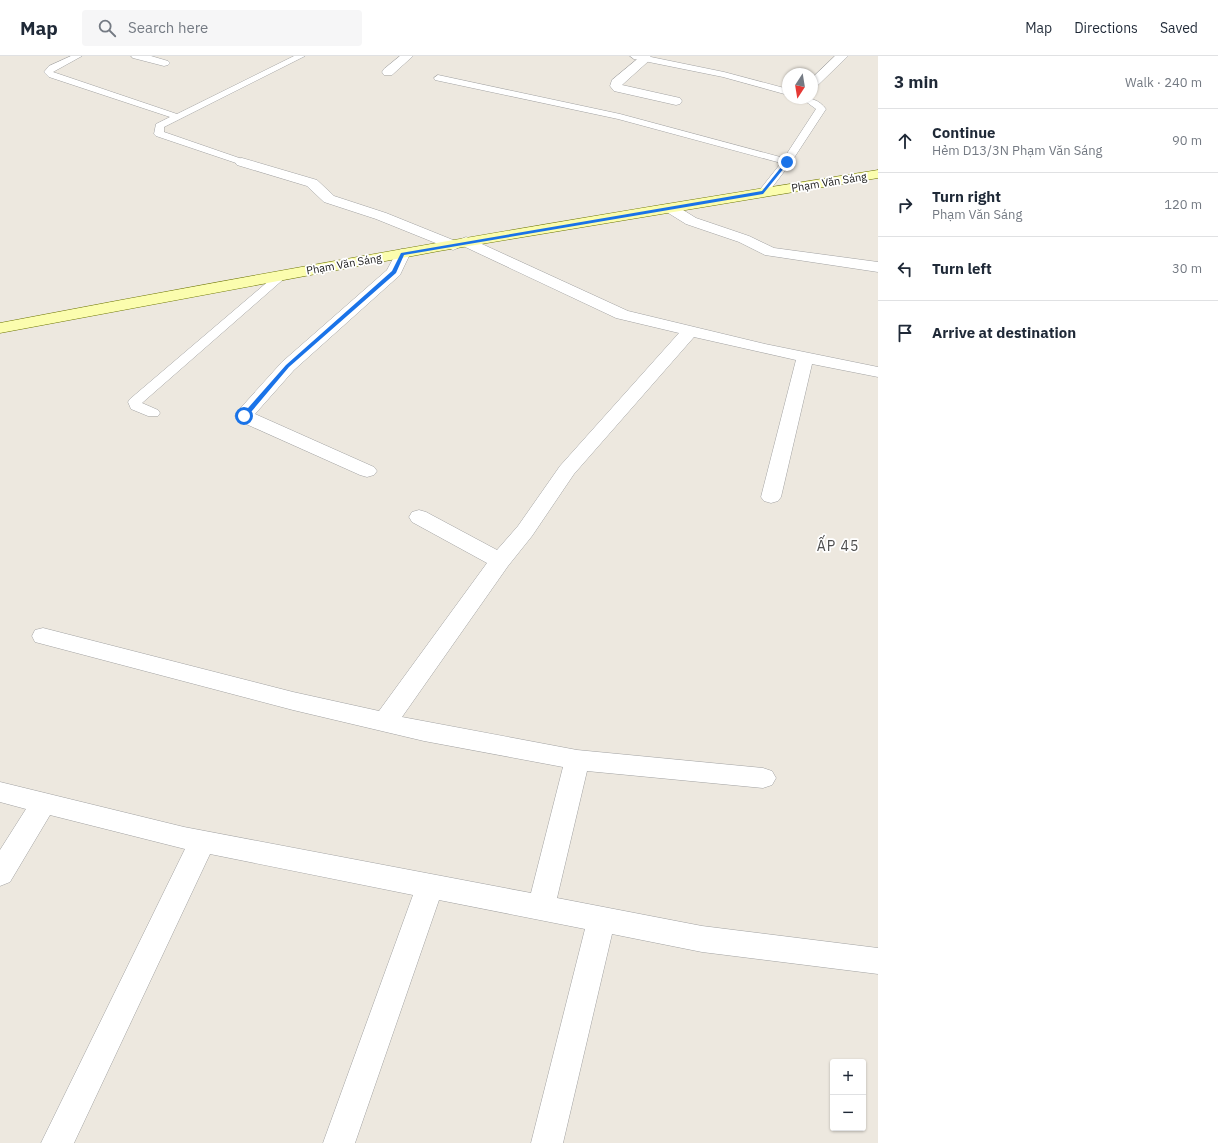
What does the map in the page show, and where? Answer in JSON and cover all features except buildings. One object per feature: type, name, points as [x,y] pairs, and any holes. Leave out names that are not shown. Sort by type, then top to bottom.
[{"type":"street","points":[[137,56],[164,63]]},
{"type":"street","points":[[388,72],[407,56]]},
{"type":"street","points":[[818,78],[842,56]]},
{"type":"street","points":[[640,57],[616,83],[616,86],[618,88],[676,101]]},
{"type":"street","points":[[242,162],[312,183],[329,199],[460,244],[622,315],[805,358],[878,372]]},
{"type":"street","name":"Phạm Văn Sáng","points":[[0,328],[282,275],[763,192],[878,174]]},
{"type":"street","points":[[670,208],[691,221],[744,239],[770,252],[878,267]]},
{"type":"street","points":[[367,471],[244,416],[288,366],[394,272],[402,254]]},
{"type":"street","points":[[385,722],[500,561],[525,531],[567,470],[690,331]]},
{"type":"street","points":[[771,497],[805,358]]},
{"type":"street","points":[[419,517],[500,561]]},
{"type":"street","points":[[43,636],[293,701],[385,722],[577,760],[763,778]]},
{"type":"street","points":[[541,908],[577,760]]},
{"type":"street","points":[[0,792],[203,841],[702,940],[878,961]]},
{"type":"street","points":[[0,874],[44,802]]},
{"type":"street","points":[[57,1143],[203,841]]},
{"type":"street","points":[[339,1143],[430,886]]},
{"type":"street","points":[[547,1143],[601,920]]},
{"type":"lane","points":[[78,56],[52,68],[48,72],[52,75],[178,117]]},
{"type":"lane","points":[[242,162],[159,134],[159,126],[301,56]]},
{"type":"lane","points":[[640,57],[724,75],[782,90]]},
{"type":"lane","points":[[438,78],[620,117],[787,162]]},
{"type":"lane","points":[[763,192],[787,162],[820,112],[821,109],[816,104]]},
{"type":"lane","points":[[153,413],[136,406],[135,402],[282,275]]},
{"type":"district","name":"ẤP 45","points":[[838,546]]},
{"type":"route","points":[[244,416],[288,366],[394,272],[402,254],[763,192],[787,162]]}]
